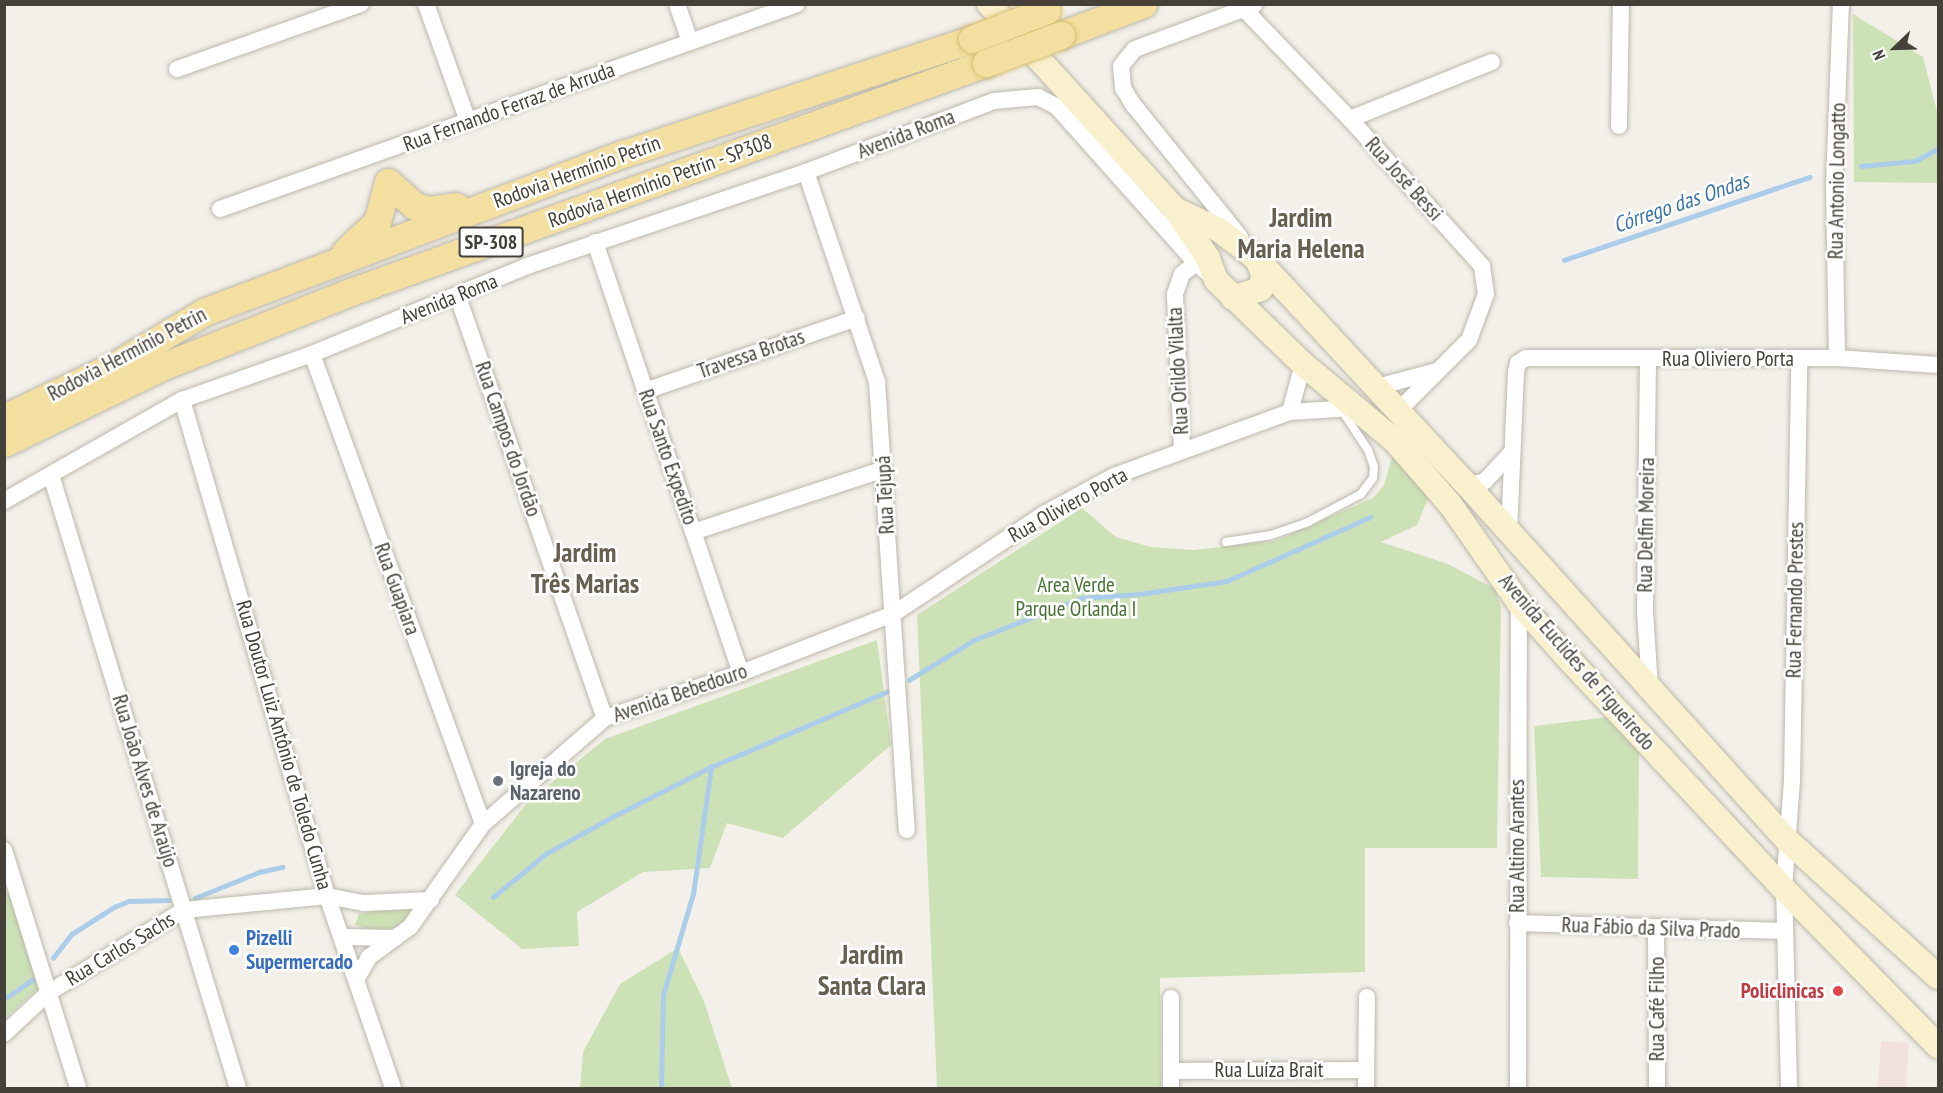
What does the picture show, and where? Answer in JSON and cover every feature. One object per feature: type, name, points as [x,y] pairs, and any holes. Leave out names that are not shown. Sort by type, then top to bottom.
[{"type":"main road","name":"Rodovia Hermínio Petrin - SP308","points":[[4,443],[161,367],[345,294],[986,63],[1143,4]]},
{"type":"main road","name":"Rodovia Hermínio Petrin","points":[[4,418],[117,364],[204,312],[623,154],[972,39],[1056,7]]},
{"type":"main road","points":[[388,182],[403,199],[428,210],[513,194]]},
{"type":"main road","points":[[335,261],[378,222],[388,182]]},
{"type":"street","points":[[177,69],[361,4]]},
{"type":"street","points":[[426,4],[468,121]]},
{"type":"street","points":[[677,4],[690,42]]},
{"type":"street","name":"Rua Fernando Ferraz de Arruda","points":[[220,209],[797,4]]},
{"type":"street","points":[[989,4],[1175,209]]},
{"type":"street","points":[[1619,126],[1621,4]]},
{"type":"street","name":"Rua Antonio Longatto","points":[[1838,358],[1834,184],[1841,4]]},
{"type":"street","name":"Avenida Euclides de Figueiredo","points":[[1250,7],[1136,49],[1121,66],[1121,76],[1132,103],[1257,259],[1399,410],[1550,581],[1788,841],[1938,977]]},
{"type":"street","name":"Rua José Bessi","points":[[1250,7],[1482,266],[1486,294],[1477,324],[1469,340],[1443,369],[1412,394],[1399,410]]},
{"type":"street","points":[[1350,119],[1492,62]]},
{"type":"street","name":"Avenida Roma","points":[[4,501],[182,400],[312,354],[595,242],[806,172],[994,101],[1025,96],[1046,100]]},
{"type":"street","name":"Avenida Euclides de Figueiredo","points":[[1046,100],[1066,114],[1196,263],[1304,364],[1346,407],[1395,441],[1450,504],[1519,603],[1566,656],[1784,889],[1938,1046]]},
{"type":"street","points":[[380,153],[388,182]]},
{"type":"street","name":"Rua Tejupá","points":[[806,172],[877,382],[906,830]]},
{"type":"street","name":"Avenida Euclides de Figueiredo","points":[[1175,209],[1219,230],[1257,259]]},
{"type":"street","name":"Avenida Euclides de Figueiredo","points":[[1175,209],[1208,258],[1216,280]]},
{"type":"street","name":"Rua Santo Expedito","points":[[595,242],[741,673]]},
{"type":"street","points":[[1233,298],[1262,289],[1263,274],[1257,259]]},
{"type":"street","name":"Rua Orildo Vilalta","points":[[1182,450],[1175,294],[1182,274],[1196,263]]},
{"type":"street","name":"Rua Campos do Jordão","points":[[458,297],[605,718]]},
{"type":"street","name":"Travessa Brotas","points":[[645,391],[856,318]]},
{"type":"street","points":[[1290,412],[1304,364],[1311,353],[1323,349],[1331,350],[1358,369]]},
{"type":"street","name":"Rua Guapiara","points":[[312,354],[483,824]]},
{"type":"street","name":"Rua Oliviero Porta","points":[[1510,454],[1518,363],[1526,358],[1838,358],[1938,365]]},
{"type":"street","name":"Rua Fernando Prestes","points":[[1789,1089],[1784,889],[1792,780],[1799,358]]},
{"type":"street","name":"Rua Delfin Moreira","points":[[1648,359],[1645,611],[1650,690]]},
{"type":"street","points":[[1377,387],[1443,369]]},
{"type":"street","name":"Rua Doutor Luiz Antônio de Toledo Cunha","points":[[182,400],[327,897],[344,938],[393,1089]]},
{"type":"street","name":"Rua Oliviero Porta","points":[[893,614],[1044,514],[1114,476],[1290,412],[1346,407]]},
{"type":"street","points":[[1468,486],[1485,481],[1510,454]]},
{"type":"street","points":[[1509,532],[1510,454]]},
{"type":"street","points":[[693,532],[882,470]]},
{"type":"street","name":"Rua João Alves de Araújo","points":[[51,475],[238,1089]]},
{"type":"street","points":[[1519,603],[1528,588],[1550,581]]},
{"type":"street","name":"Rua Altino Arantes","points":[[1518,1089],[1519,603]]},
{"type":"street","name":"Avenida Bebedouro","points":[[357,978],[369,957],[410,927],[483,824],[605,718],[741,673],[893,614]]},
{"type":"street","points":[[1566,656],[1589,672],[1634,715],[1641,716],[1651,707],[1650,690]]},
{"type":"street","points":[[4,850],[78,1089]]},
{"type":"street","name":"Rua Carlos Sachs","points":[[4,1034],[48,993],[184,910],[327,897],[364,903],[430,900]]},
{"type":"street","name":"Rua Fábio da Silva Prado","points":[[1517,924],[1656,930],[1785,931]]},
{"type":"street","name":"Rua Café Filho","points":[[1656,930],[1657,1089]]},
{"type":"street","points":[[344,938],[396,938]]},
{"type":"street","points":[[1366,1089],[1367,997]]},
{"type":"street","points":[[1171,998],[1171,1089]]},
{"type":"street","name":"Rua Luíza Brait","points":[[1171,1071],[1366,1070]]},
{"type":"lane","points":[[1226,542],[1271,535],[1308,522],[1361,494],[1372,478],[1374,467],[1346,407]]},
{"type":"shaded area","points":[[1881,1041],[1909,1043],[1906,1088],[1878,1088]]},
{"type":"green space","points":[[1853,14],[1923,57],[1938,115],[1938,183],[1854,182]]},
{"type":"green space","name":"Area Verde Parque Orlanda I","points":[[1393,453],[1429,496],[1417,525],[1381,542],[1448,564],[1495,589],[1501,607],[1497,848],[1365,848],[1365,972],[1160,978],[1161,1088],[937,1088],[917,615],[1082,508],[1116,537],[1151,547],[1193,550],[1275,541],[1373,498],[1384,485]]},
{"type":"green space","points":[[877,640],[891,745],[783,838],[727,823],[710,868],[643,872],[577,912],[579,946],[522,949],[455,895],[526,804],[605,739]]},
{"type":"green space","points":[[1617,716],[1639,738],[1638,879],[1541,877],[1534,726]]},
{"type":"green space","points":[[9,892],[38,988],[5,1019],[4,893]]},
{"type":"green space","points":[[404,907],[412,914],[397,927],[376,932],[355,925],[359,914]]},
{"type":"green space","points":[[678,948],[704,1001],[732,1088],[580,1088],[583,1052],[620,984]]},
{"type":"waterway","name":"Córrego das Ondas","points":[[1861,166],[1915,161],[1938,149]]},
{"type":"waterway","name":"Córrego das Ondas","points":[[1564,260],[1809,177]]},
{"type":"waterway","points":[[909,680],[974,640],[1081,598],[1139,594],[1227,581],[1370,517]]},
{"type":"waterway","points":[[493,897],[547,853],[614,816],[711,767],[893,689]]},
{"type":"waterway","points":[[661,1088],[663,995],[693,894],[711,767]]},
{"type":"waterway","points":[[195,898],[259,872],[282,867]]},
{"type":"waterway","points":[[53,958],[72,934],[114,907],[129,901],[169,900]]},
{"type":"waterway","points":[[4,999],[32,980]]},
{"type":"place","name":"Igreja do Nazareno","points":[[498,781]]},
{"type":"place","name":"Pizelli Supermercado","points":[[234,950]]},
{"type":"place","name":"Policlinicas","points":[[1838,991]]},
{"type":"district","name":"Jardim Maria Helena","points":[[1301,232]]},
{"type":"district","name":"Jardim Três Marias","points":[[585,568]]},
{"type":"district","name":"Jardim Santa Clara","points":[[872,970]]}]
